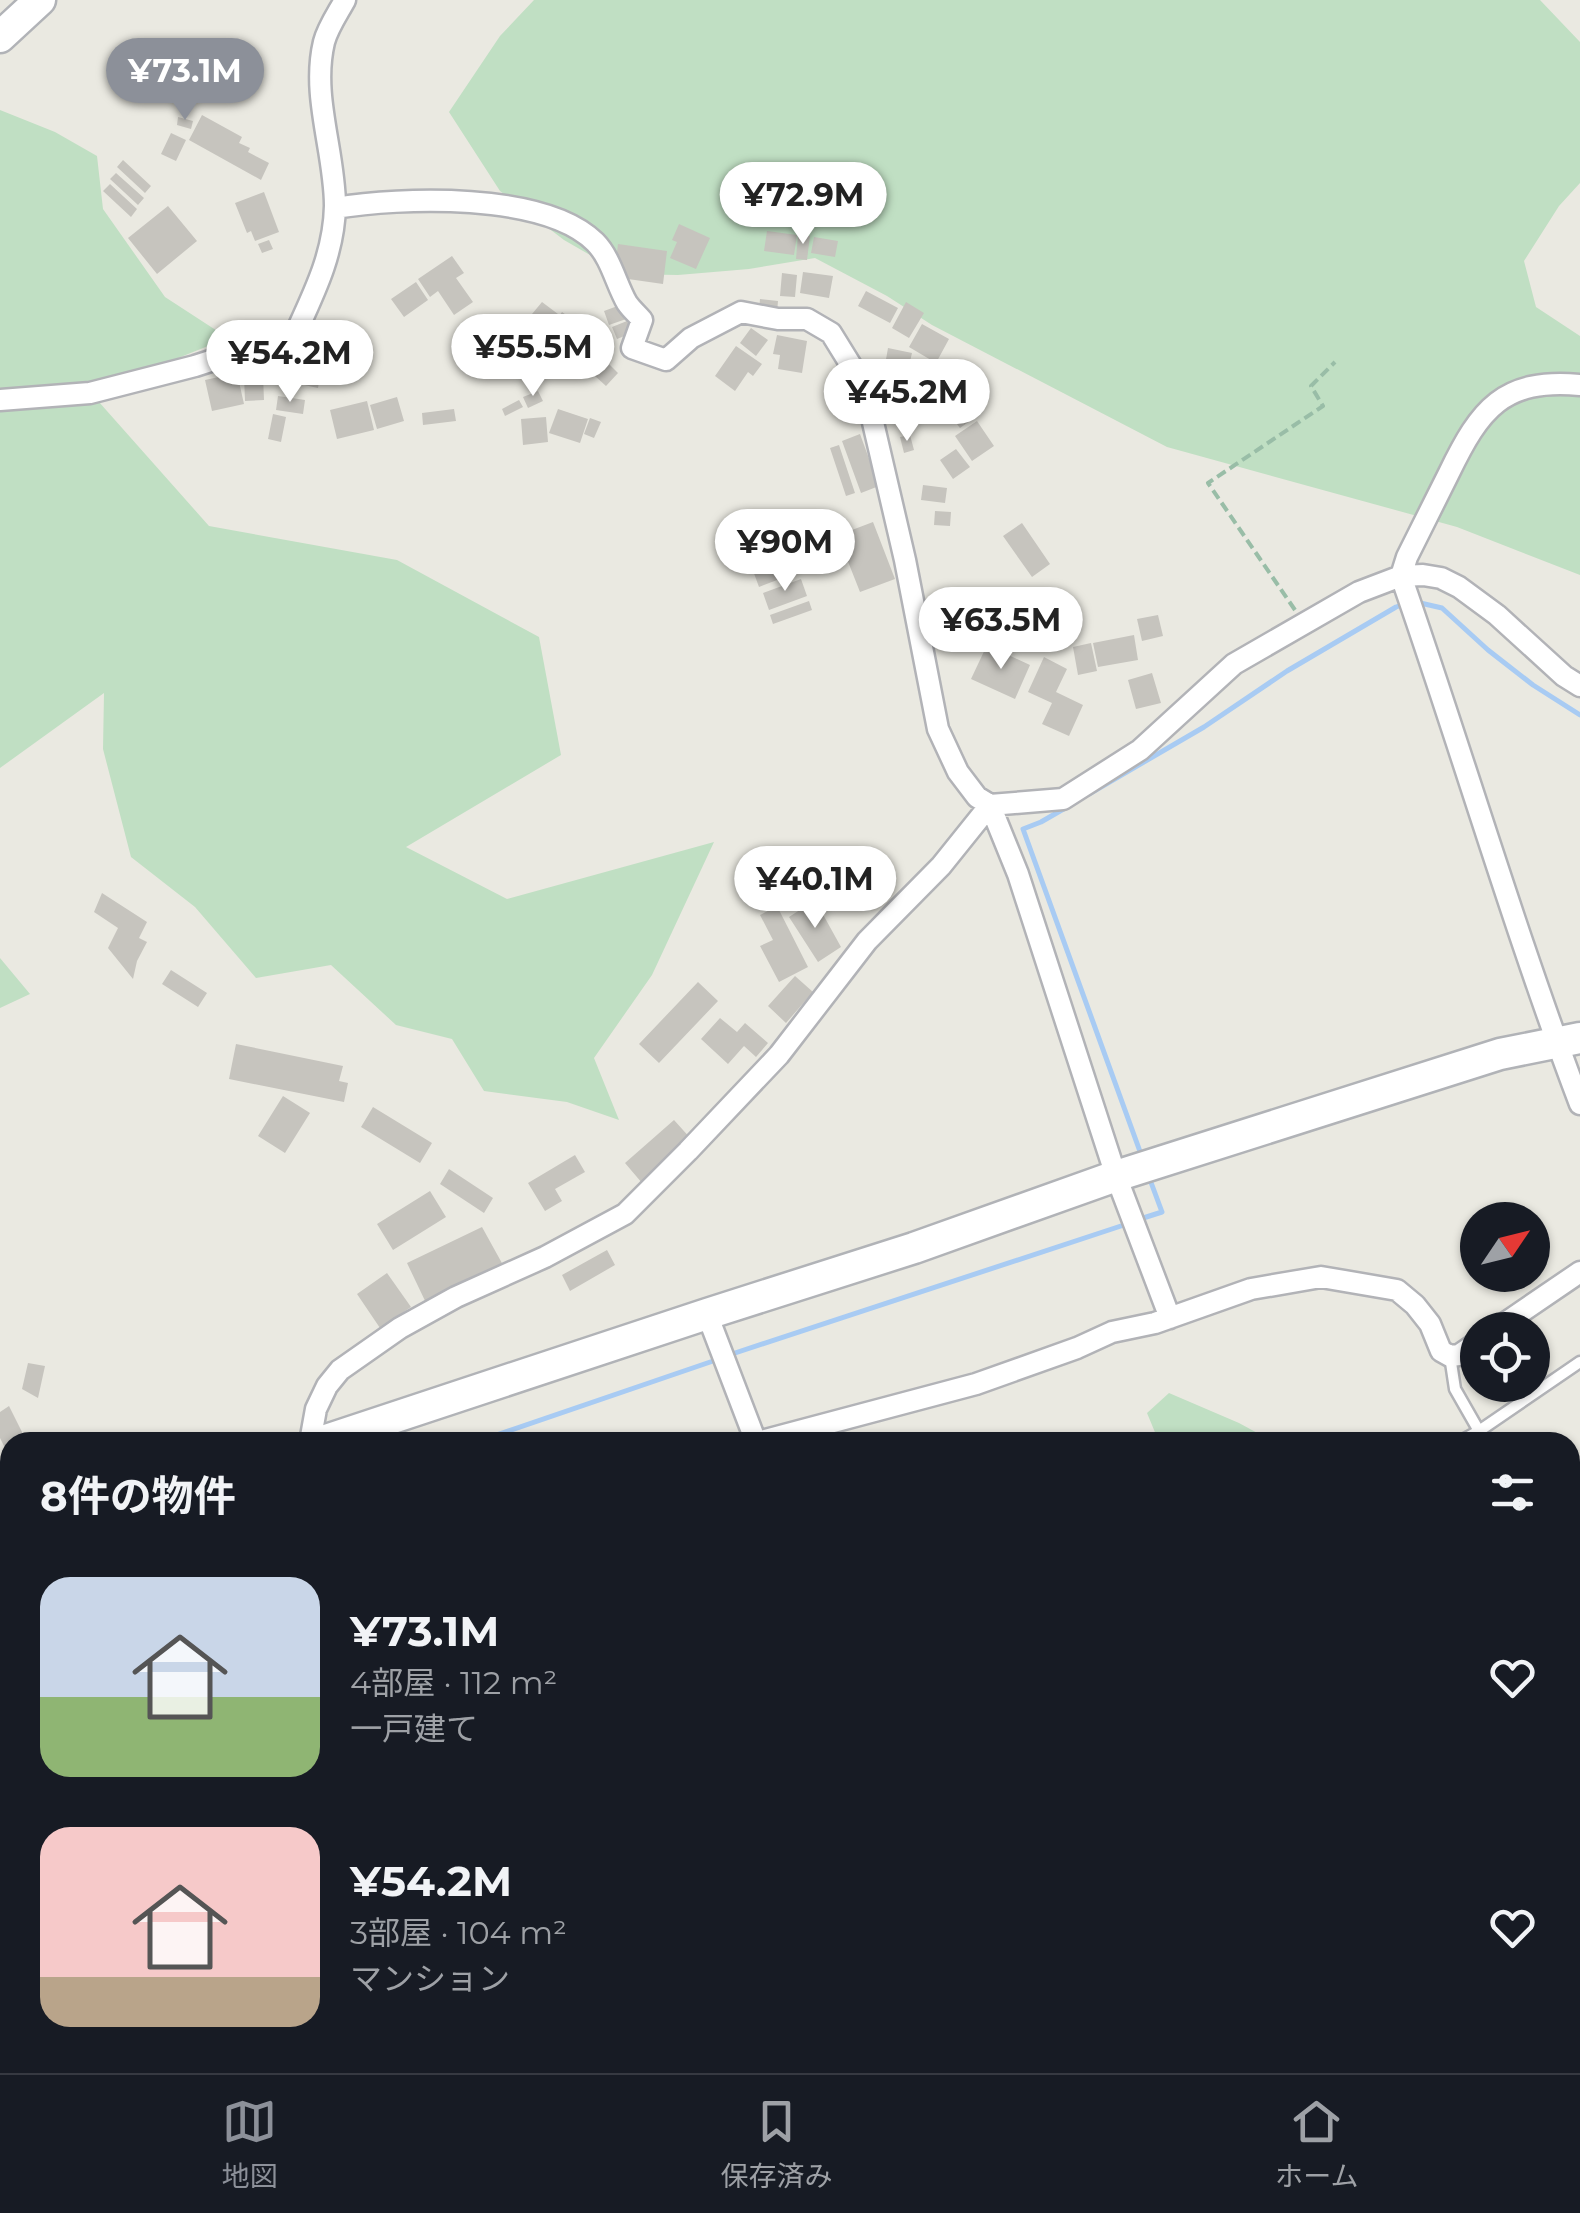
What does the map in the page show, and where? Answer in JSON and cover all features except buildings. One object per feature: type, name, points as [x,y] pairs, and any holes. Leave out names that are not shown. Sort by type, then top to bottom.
[{"type":"street","points":[[0,37],[40,0]]},
{"type":"street","points":[[0,400],[90,393],[195,366],[281,333],[293,339],[324,274],[330,247],[335,208],[321,81],[324,44],[345,0]]},
{"type":"street","points":[[335,208],[406,202],[490,202],[548,217],[581,231],[598,245],[628,305],[642,320],[632,348],[666,360],[691,338],[741,312],[778,319],[807,319],[831,332],[866,388],[938,729],[958,772],[977,796],[990,805],[1018,874],[1116,1176],[1170,1318]]},
{"type":"street","points":[[1580,385],[1531,386],[1502,398],[1485,412],[1464,443],[1400,576],[1568,1041],[1580,1104]]},
{"type":"street","points":[[313,1432],[327,1386],[340,1370],[400,1328],[626,1214],[779,1054],[868,941],[941,866],[990,805],[1062,799],[1140,750],[1234,664],[1359,592],[1400,576],[1441,578],[1459,586],[1580,686]]},
{"type":"street","points":[[350,1432],[914,1248],[1116,1176],[1500,1054],[1568,1041]]},
{"type":"street","points":[[1521,1312],[1580,1272]]},
{"type":"street","points":[[795,1432],[976,1384],[1112,1332],[1170,1318],[1250,1290],[1321,1277],[1397,1290],[1430,1324],[1442,1351],[1450,1356],[1460,1353]]},
{"type":"street","points":[[707,1314],[753,1432]]},
{"type":"lane","points":[[1450,1356],[1455,1389],[1479,1431],[1580,1362]]},
{"type":"path","points":[[1304,624],[1208,483],[1323,406],[1311,386],[1335,362]]},
{"type":"green space","points":[[534,0],[1540,0],[1580,42],[1580,183],[1559,206],[1524,261],[1536,307],[1580,336],[1580,575],[1457,527],[1167,447],[932,325],[815,258],[678,275],[623,274],[564,240],[500,191],[449,112],[500,36]]},
{"type":"green space","points":[[0,110],[55,132],[97,156],[103,209],[165,297],[228,338],[91,393],[209,526],[397,560],[539,637],[561,755],[406,847],[507,899],[714,842],[652,975],[594,1058],[619,1120],[567,1102],[484,1091],[452,1039],[396,1025],[331,965],[256,978],[195,907],[131,857],[103,749],[104,693],[0,768]]},
{"type":"green space","points":[[0,958],[30,994],[0,1008]]},
{"type":"green space","points":[[1169,1393],[1256,1432],[1155,1432],[1147,1413]]},
{"type":"waterway","points":[[1416,602],[1442,608],[1533,685],[1580,715]]},
{"type":"waterway","points":[[1089,794],[1204,727],[1287,671],[1405,604]]},
{"type":"waterway","points":[[1067,807],[1023,829],[1142,1157]]},
{"type":"waterway","points":[[1137,1220],[1162,1212],[1149,1177]]},
{"type":"waterway","points":[[729,1355],[1127,1224]]},
{"type":"waterway","points":[[505,1432],[719,1359]]}]
